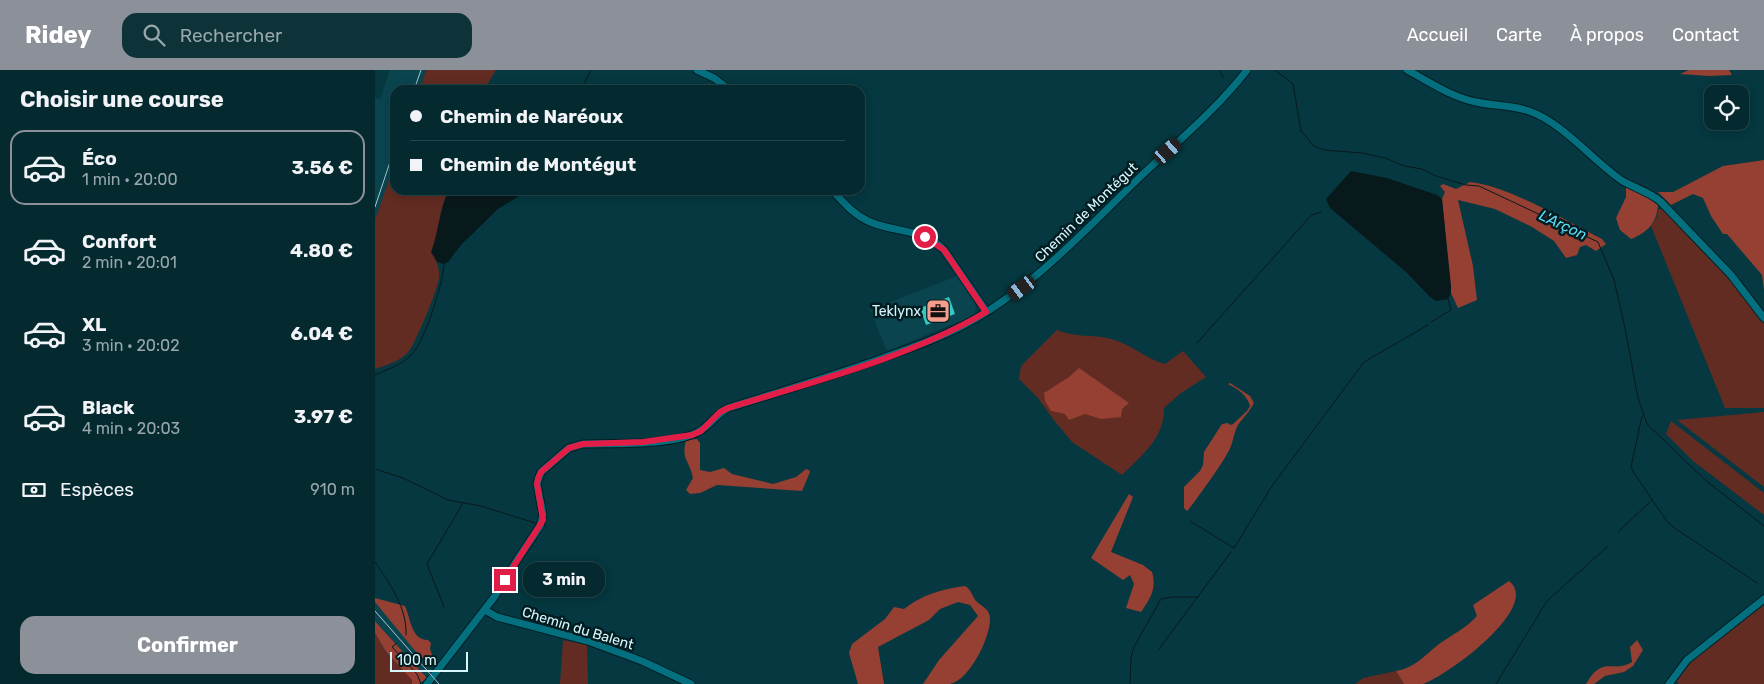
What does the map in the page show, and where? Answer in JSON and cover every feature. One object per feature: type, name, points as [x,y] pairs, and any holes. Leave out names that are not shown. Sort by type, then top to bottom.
[{"type":"street","points":[[697,70],[723,85]]},
{"type":"street","name":"Chemin de Montégut","points":[[427,684],[485,610],[543,520],[537,484],[541,472],[569,448],[583,444],[650,441],[692,435],[701,431],[720,412],[728,408],[838,374],[912,348],[963,325],[1013,294],[1048,267],[1168,151],[1206,118],[1247,70]]},
{"type":"street","points":[[1407,70],[1456,97],[1529,111],[1555,126],[1621,180],[1661,202],[1731,275],[1764,318]]},
{"type":"street","points":[[837,195],[854,212],[866,220],[921,235],[936,243],[944,250],[986,312]]},
{"type":"street","points":[[1669,684],[1687,660],[1764,600]]},
{"type":"street","name":"Chemin du Balent","points":[[485,610],[497,617],[588,641],[616,651],[691,684]]},
{"type":"shaded area","points":[[390,70],[426,70],[422,85],[390,85],[390,176],[375,220],[375,98],[380,99]]},
{"type":"shaded area","points":[[426,70],[496,70],[487,85],[422,85]]},
{"type":"shaded area","points":[[1689,70],[1729,70],[1732,75],[1680,74]]},
{"type":"shaded area","points":[[1764,160],[1764,290],[1762,275],[1727,234],[1723,234],[1711,216],[1703,198],[1693,194],[1671,205],[1658,192],[1673,192],[1723,166]]},
{"type":"shaded area","points":[[1351,171],[1387,178],[1437,195],[1442,199],[1451,286],[1451,293],[1448,299],[1436,301],[1430,297],[1406,272],[1330,208],[1326,199]]},
{"type":"shaded area","points":[[390,176],[390,195],[447,195],[432,252],[438,267],[439,278],[426,315],[409,351],[393,362],[375,369],[375,220]]},
{"type":"shaded area","points":[[1470,182],[1502,190],[1519,197],[1602,239],[1606,244],[1596,251],[1586,245],[1580,247],[1577,255],[1566,258],[1554,241],[1532,227],[1495,209],[1458,200],[1473,266],[1477,300],[1458,308],[1451,293],[1442,199],[1445,192],[1440,186],[1443,184],[1456,189]]},
{"type":"shaded area","points":[[1626,187],[1649,197],[1658,204],[1656,216],[1651,226],[1631,239],[1620,230],[1616,218],[1626,197]]},
{"type":"shaded area","points":[[447,195],[521,195],[498,209],[444,264],[437,262],[431,252]]},
{"type":"shaded area","points":[[1663,208],[1742,293],[1764,324],[1764,408],[1725,408],[1651,226],[1657,217],[1658,210]]},
{"type":"shaded area","points":[[957,276],[975,303],[976,309],[973,316],[887,351],[870,310]]},
{"type":"shaded area","points":[[1057,330],[1118,341],[1151,359],[1165,364],[1183,351],[1206,377],[1181,393],[1164,408],[1161,428],[1151,446],[1122,475],[1072,442],[1038,398],[1019,379],[1021,366]]},
{"type":"shaded area","points":[[1079,368],[1129,403],[1122,409],[1121,417],[1101,419],[1085,414],[1069,420],[1065,414],[1051,411],[1045,401],[1044,393],[1069,377]]},
{"type":"shaded area","points":[[1230,383],[1250,396],[1254,403],[1238,425],[1231,447],[1225,458],[1187,511],[1184,508],[1184,487],[1200,471],[1203,465],[1204,452],[1222,424],[1233,424],[1250,406],[1239,390],[1228,384]]},
{"type":"shaded area","points":[[1764,412],[1764,487],[1677,420]]},
{"type":"shaded area","points":[[1671,421],[1764,493],[1764,515],[1693,461],[1666,434]]},
{"type":"shaded area","points":[[697,439],[700,443],[700,470],[710,472],[724,468],[732,474],[773,484],[796,477],[806,469],[810,472],[802,491],[717,485],[700,493],[690,494],[686,490],[693,478],[684,452],[686,440]]},
{"type":"shaded area","points":[[1129,494],[1133,497],[1111,552],[1143,565],[1152,572],[1153,589],[1150,598],[1141,612],[1126,608],[1134,584],[1130,575],[1123,580],[1091,558]]},
{"type":"shaded area","points":[[1509,581],[1516,593],[1513,607],[1503,623],[1487,639],[1469,655],[1435,678],[1423,684],[1404,684],[1396,671],[1414,664],[1468,624],[1477,616],[1473,605]]},
{"type":"shaded area","points":[[965,586],[976,601],[987,610],[990,618],[983,646],[965,675],[958,681],[950,684],[923,684],[939,660],[978,616],[970,605],[958,602],[940,609],[929,620],[878,647],[884,684],[858,684],[849,653],[852,644],[885,619],[894,607],[904,609],[932,593]]},
{"type":"shaded area","points":[[375,598],[405,606],[415,633],[418,637],[431,643],[431,658],[421,658],[375,602]]},
{"type":"shaded area","points":[[375,602],[433,672],[427,678],[375,621]]},
{"type":"shaded area","points":[[1764,605],[1764,684],[1679,684],[1675,680],[1695,658]]},
{"type":"shaded area","points":[[375,621],[427,678],[419,684],[412,684],[412,680],[386,652],[375,633]]},
{"type":"shaded area","points":[[375,633],[386,653],[413,680],[412,684],[375,684]]},
{"type":"shaded area","points":[[563,640],[587,645],[588,684],[560,684]]},
{"type":"shaded area","points":[[1637,640],[1643,650],[1633,666],[1624,672],[1605,676],[1594,684],[1586,684],[1592,675],[1603,667],[1625,665],[1632,662],[1630,647]]},
{"type":"shaded area","points":[[1396,671],[1404,684],[1355,684],[1363,678]]},
{"type":"building","name":"Teklynx","points":[[949,297],[955,314],[926,325],[920,308]]},
{"type":"waterway","points":[[584,85],[591,70]]},
{"type":"waterway","points":[[1219,70],[1224,78]]},
{"type":"waterway","name":"L'Arçon","points":[[1275,70],[1293,84],[1301,131],[1314,146],[1324,150],[1362,153],[1385,158],[1404,166],[1422,169],[1436,176],[1466,185],[1479,186],[1598,242],[1614,280],[1638,398],[1647,424],[1704,479],[1764,526]]},
{"type":"waterway","points":[[1197,343],[1307,220],[1312,215],[1321,212]]},
{"type":"waterway","points":[[375,375],[404,361],[417,347],[432,311],[444,264]]},
{"type":"waterway","points":[[1431,322],[1451,310],[1448,299]]},
{"type":"waterway","points":[[1190,521],[1234,548],[1272,486],[1364,362],[1428,325]]},
{"type":"waterway","points":[[1642,416],[1631,467],[1666,520],[1673,527],[1757,583]]},
{"type":"waterway","points":[[375,469],[403,478],[448,500],[481,506],[535,523]]},
{"type":"waterway","points":[[1619,531],[1652,500]]},
{"type":"waterway","points":[[444,607],[427,564],[463,503]]},
{"type":"waterway","points":[[1496,684],[1547,601],[1608,546]]},
{"type":"waterway","points":[[1159,649],[1231,552]]},
{"type":"waterway","points":[[375,562],[392,587],[401,605],[406,625],[406,635]]},
{"type":"waterway","points":[[1130,684],[1131,657],[1134,647],[1161,599],[1198,597]]},
{"type":"waterway","points":[[397,643],[392,647],[417,674],[421,684]]},
{"type":"railway","points":[[416,85],[421,70]]},
{"type":"railway","points":[[375,207],[390,162]]},
{"type":"railway","points":[[375,611],[439,684]]},
{"type":"place","name":"Teklynx","points":[[938,311]]},
{"type":"route","points":[[505,580],[543,520],[537,484],[538,478],[551,462],[569,448],[583,444],[643,442],[692,435],[701,431],[720,412],[728,408],[838,374],[912,348],[963,325],[986,312],[944,250],[925,237]]}]
